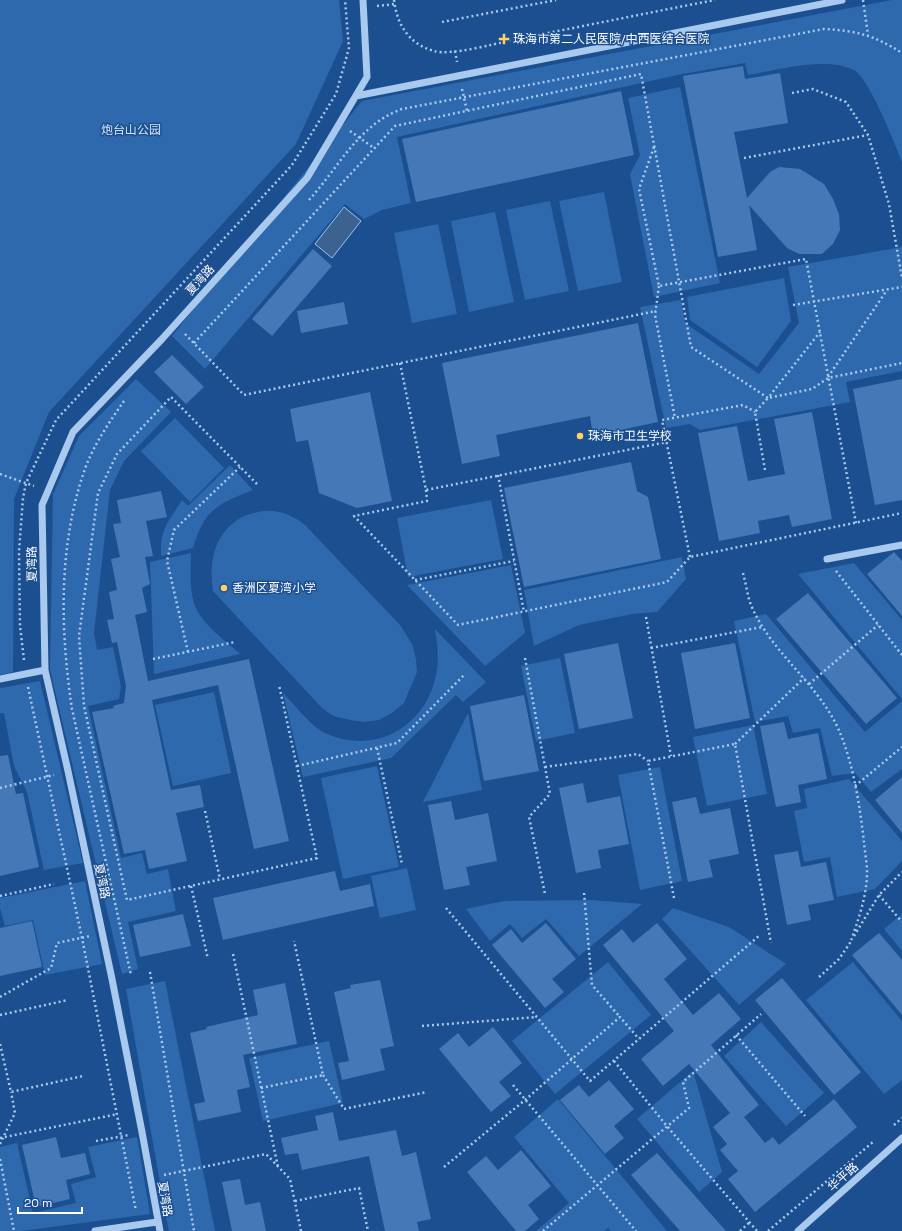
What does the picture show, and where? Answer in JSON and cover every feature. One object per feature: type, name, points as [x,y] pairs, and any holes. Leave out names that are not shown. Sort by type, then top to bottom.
[{"type":"street","name":"夏湾路","points":[[160,1231],[157,1222],[142,1132],[102,934],[45,670],[42,505],[73,432],[176,324],[307,178],[367,77],[363,0]]},
{"type":"street","points":[[356,96],[842,0]]},
{"type":"street","points":[[827,559],[902,545]]},
{"type":"street","points":[[0,679],[45,670]]},
{"type":"street","name":"华平路","points":[[798,1231],[902,1138]]},
{"type":"street","points":[[95,1231],[157,1222]]},
{"type":"path","points":[[138,1225],[118,1114],[82,938],[25,674],[20,626],[19,551],[23,498],[26,483],[56,420],[292,165],[336,94],[349,48],[345,0]]},
{"type":"path","points":[[394,0],[399,22],[406,34],[419,46],[436,52],[480,47],[715,0]]},
{"type":"path","points":[[442,22],[556,0]]},
{"type":"path","points":[[863,0],[868,35]]},
{"type":"path","points":[[308,201],[324,184],[359,137],[387,114],[402,109],[824,29],[854,31],[868,35],[902,53]]},
{"type":"path","points":[[194,343],[394,126],[641,74],[691,347],[768,398],[812,388],[828,378],[902,363]]},
{"type":"path","points":[[792,93],[813,89],[846,102],[868,135],[889,204],[902,278]]},
{"type":"path","points":[[744,158],[868,135]]},
{"type":"path","points":[[654,146],[639,190],[659,286],[655,314],[675,418]]},
{"type":"path","points":[[659,286],[806,259],[856,522]]},
{"type":"path","points":[[793,305],[902,287]]},
{"type":"path","points":[[828,378],[888,289]]},
{"type":"path","points":[[176,324],[244,395],[656,310]]},
{"type":"path","points":[[180,340],[191,328]]},
{"type":"path","points":[[754,412],[768,398],[820,332]]},
{"type":"path","points":[[400,363],[427,501],[354,516],[458,626],[667,582],[690,557],[902,513]]},
{"type":"path","points":[[128,396],[108,423],[86,465],[75,503],[66,555],[63,626],[66,666],[72,709],[131,976]]},
{"type":"path","points":[[257,484],[172,397],[117,454],[98,493],[79,636],[84,706],[127,900],[317,858],[279,685]]},
{"type":"path","points":[[690,557],[662,420],[743,405],[754,412],[765,470]]},
{"type":"path","points":[[426,490],[667,442]]},
{"type":"path","points":[[188,652],[167,561],[174,530],[240,467]]},
{"type":"path","points":[[0,474],[48,491]]},
{"type":"path","points":[[498,475],[524,612]]},
{"type":"path","points":[[827,559],[902,655]]},
{"type":"path","points":[[415,580],[514,561]]},
{"type":"path","points":[[743,573],[750,604],[762,627],[774,646],[804,678],[832,715],[847,753],[855,786],[861,822],[867,874],[862,909],[851,941]]},
{"type":"path","points":[[646,617],[671,756]]},
{"type":"path","points":[[809,684],[878,625]]},
{"type":"path","points":[[651,648],[762,627]]},
{"type":"path","points":[[153,659],[234,642]]},
{"type":"path","points":[[526,658],[550,794],[529,817],[545,894]]},
{"type":"path","points":[[297,766],[397,743],[464,675]]},
{"type":"path","points":[[648,761],[735,744],[804,678]]},
{"type":"path","points":[[735,744],[771,943]]},
{"type":"path","points":[[855,786],[902,747]]},
{"type":"path","points":[[378,748],[402,864]]},
{"type":"path","points":[[545,767],[638,754],[648,761],[674,898]]},
{"type":"path","points":[[0,788],[39,778]]},
{"type":"path","points":[[205,811],[220,879]]},
{"type":"path","points":[[819,977],[839,959],[879,895],[902,872]]},
{"type":"path","points":[[0,896],[54,884]]},
{"type":"path","points":[[192,886],[208,959]]},
{"type":"path","points":[[584,893],[592,985],[639,1039]]},
{"type":"path","points":[[879,895],[902,922]]},
{"type":"path","points":[[446,908],[590,1081],[760,935]]},
{"type":"path","points":[[0,997],[51,968],[57,943],[102,934]]},
{"type":"path","points":[[294,941],[322,1075],[344,1109],[427,1092]]},
{"type":"path","points":[[233,954],[278,1167]]},
{"type":"path","points":[[150,972],[194,1231]]},
{"type":"path","points":[[0,1015],[68,1000]]},
{"type":"path","points":[[543,1231],[689,1108],[682,1082],[760,1014]]},
{"type":"path","points":[[422,1026],[537,1017]]},
{"type":"path","points":[[444,1167],[525,1100],[620,1017]]},
{"type":"path","points":[[736,1035],[805,1116]]},
{"type":"path","points":[[0,1044],[15,1113],[0,1144]]},
{"type":"path","points":[[614,1061],[666,1126],[757,1231]]},
{"type":"path","points":[[262,1088],[322,1075]]},
{"type":"path","points":[[10,1092],[83,1076]]},
{"type":"path","points":[[513,1086],[636,1231]]},
{"type":"path","points":[[2,1138],[118,1114]]},
{"type":"path","points":[[890,1128],[902,1118]]},
{"type":"path","points":[[96,1141],[142,1132]]},
{"type":"path","points":[[768,1231],[878,1138]]},
{"type":"path","points":[[150,1178],[266,1154],[290,1179],[301,1231]]},
{"type":"path","points":[[0,1159],[14,1231]]},
{"type":"path","points":[[294,1201],[359,1188],[368,1231]]},
{"type":"path","points":[[740,1231],[750,1222]]},
{"type":"green space","name":"炮台山公园","points":[[0,0],[339,0],[343,41],[296,144],[49,412],[14,499],[13,672],[0,675]]},
{"type":"green space","points":[[892,0],[902,0],[902,162],[881,112],[867,85],[854,70],[829,64],[801,65],[748,75],[745,63],[682,74],[397,137],[411,203],[382,210],[364,219],[345,204],[205,369],[172,336],[362,101]]},
{"type":"green space","points":[[680,87],[720,283],[654,297],[630,174],[640,155],[628,98]]},
{"type":"green space","points":[[604,192],[622,282],[578,291],[559,201]]},
{"type":"green space","points":[[550,201],[569,291],[525,300],[506,210]]},
{"type":"green space","points":[[495,212],[514,302],[469,312],[451,221]]},
{"type":"green space","points":[[438,224],[457,314],[412,323],[394,233]]},
{"type":"green space","points":[[902,247],[902,371],[846,382],[850,402],[700,430],[690,424],[666,428],[640,307],[681,300],[685,323],[759,374],[799,323],[788,267]]},
{"type":"green space","points":[[784,278],[791,321],[757,367],[690,320],[687,297]]},
{"type":"green space","points":[[136,379],[171,412],[124,461],[110,490],[94,633],[97,650],[113,647],[121,687],[119,699],[88,706],[121,858],[142,853],[147,874],[168,869],[176,911],[128,922],[138,969],[122,974],[50,670],[53,494],[79,436]]},
{"type":"green space","points":[[175,418],[224,468],[190,502],[141,451]]},
{"type":"green space","points":[[230,465],[253,490],[221,504],[214,510],[202,525],[193,548],[161,556],[162,539],[166,526],[182,500],[188,506]]},
{"type":"green space","points":[[491,500],[503,559],[408,577],[397,518]]},
{"type":"green space","points":[[263,511],[275,511],[286,514],[305,525],[400,625],[412,644],[416,659],[417,672],[404,703],[392,713],[379,720],[364,722],[333,716],[322,708],[213,591],[212,562],[214,552],[222,535],[242,517]]},
{"type":"green space","points":[[191,553],[191,591],[197,610],[207,624],[240,654],[154,674],[150,562]]},
{"type":"green space","points":[[682,557],[686,579],[657,612],[632,614],[579,625],[534,646],[524,590]]},
{"type":"green space","points":[[854,563],[902,620],[902,699],[798,574]]},
{"type":"green space","points":[[511,565],[525,633],[485,666],[407,585]]},
{"type":"green space","points":[[766,614],[865,732],[902,701],[902,769],[871,792],[855,773],[832,776],[820,728],[793,733],[788,716],[755,722],[734,621]]},
{"type":"green space","points":[[435,629],[486,682],[463,702],[456,695],[391,758],[303,777],[283,693],[315,727],[327,734],[346,740],[365,741],[383,737],[399,730],[413,719],[424,705],[432,688],[437,669],[438,659]]},
{"type":"green space","points":[[560,658],[575,733],[536,741],[521,666]]},
{"type":"green space","points":[[40,681],[83,863],[44,870],[27,792],[14,766],[4,713],[0,713],[0,688]]},
{"type":"green space","points":[[214,692],[231,773],[173,786],[155,705]]},
{"type":"green space","points":[[468,713],[482,790],[423,802]]},
{"type":"green space","points":[[753,725],[767,794],[707,806],[693,737]]},
{"type":"green space","points":[[377,766],[399,867],[343,879],[321,778]]},
{"type":"green space","points":[[660,767],[682,881],[640,890],[618,775]]},
{"type":"green space","points":[[849,779],[902,841],[902,861],[875,889],[837,897],[830,857],[804,862],[794,811],[807,808],[804,789]]},
{"type":"green space","points":[[407,868],[416,910],[380,918],[371,876]]},
{"type":"green space","points":[[85,881],[102,964],[45,975],[33,920],[5,926],[0,908],[0,898]]},
{"type":"green space","points":[[591,900],[642,904],[579,956],[546,919],[522,938],[510,924],[490,941],[466,909],[504,901]]},
{"type":"green space","points":[[673,908],[729,927],[786,964],[739,1005],[662,919]]},
{"type":"green space","points":[[902,914],[902,951],[884,929]]},
{"type":"green space","points":[[608,962],[651,1015],[555,1094],[512,1041]]},
{"type":"green space","points":[[853,962],[902,1021],[902,1080],[884,1094],[806,1000]]},
{"type":"green space","points":[[165,981],[215,1231],[169,1231],[166,1217],[126,989]]},
{"type":"green space","points":[[761,1022],[824,1093],[786,1126],[724,1056]]},
{"type":"green space","points":[[329,1041],[343,1103],[263,1121],[249,1058]]},
{"type":"green space","points":[[693,1071],[722,1172],[699,1192],[637,1119]]},
{"type":"green space","points":[[558,1099],[667,1231],[611,1231],[608,1228],[604,1231],[536,1231],[569,1203],[514,1137]]},
{"type":"green space","points":[[137,1137],[150,1214],[21,1231],[0,1231],[0,1147],[17,1143],[33,1213],[76,1203],[71,1184],[96,1177],[88,1147]]},
{"type":"shaded area","points":[[344,207],[361,221],[332,258],[315,244]]},
{"type":"building","points":[[743,66],[745,79],[780,73],[788,123],[734,132],[747,198],[770,172],[779,167],[800,169],[824,184],[833,199],[839,214],[840,230],[833,244],[822,254],[799,254],[787,248],[749,205],[757,250],[718,257],[683,76]]},
{"type":"building","points":[[621,91],[634,155],[416,202],[402,139]]},
{"type":"building","points":[[313,249],[332,266],[272,336],[252,319]]},
{"type":"building","points":[[344,302],[348,324],[301,333],[297,311]]},
{"type":"building","points":[[638,323],[658,422],[593,436],[590,416],[496,435],[500,456],[462,464],[442,363]]},
{"type":"building","points":[[172,355],[204,387],[186,404],[154,372]]},
{"type":"building","points":[[902,379],[902,500],[875,505],[853,389]]},
{"type":"building","points":[[370,392],[392,501],[357,508],[319,493],[308,440],[296,442],[290,409]]},
{"type":"building","points":[[812,412],[832,519],[792,527],[789,515],[758,521],[760,533],[719,541],[698,433],[737,426],[748,481],[785,474],[774,419]]},
{"type":"building","points":[[631,462],[637,491],[648,497],[661,559],[524,587],[504,488]]},
{"type":"building","points":[[161,491],[167,517],[146,521],[153,556],[145,557],[150,584],[142,588],[147,612],[135,615],[148,681],[249,659],[289,841],[254,849],[218,685],[152,700],[171,790],[200,785],[204,807],[176,813],[187,861],[149,869],[145,850],[124,854],[92,712],[114,708],[113,706],[124,703],[126,686],[117,642],[112,643],[107,620],[114,619],[109,592],[117,590],[111,559],[120,557],[113,524],[121,523],[117,500]]},
{"type":"building","points":[[894,552],[902,561],[902,616],[867,574]]},
{"type":"building","points":[[808,593],[897,698],[866,724],[776,619]]},
{"type":"building","points":[[618,643],[633,718],[579,729],[564,654]]},
{"type":"building","points":[[735,643],[750,718],[695,729],[681,653]]},
{"type":"building","points":[[524,695],[539,771],[484,781],[470,706]]},
{"type":"building","points":[[784,722],[788,739],[818,733],[827,779],[798,785],[801,802],[776,807],[760,726]]},
{"type":"building","points":[[8,755],[16,794],[23,793],[39,867],[0,876],[0,756]]},
{"type":"building","points":[[902,777],[902,833],[875,800]]},
{"type":"building","points":[[583,783],[587,803],[620,796],[629,844],[598,850],[601,868],[576,873],[559,788]]},
{"type":"building","points":[[696,797],[700,814],[730,808],[739,854],[709,860],[713,877],[688,882],[672,802]]},
{"type":"building","points":[[451,801],[455,820],[488,813],[497,861],[466,867],[470,885],[444,890],[428,805]]},
{"type":"building","points":[[798,851],[801,867],[826,862],[834,900],[808,905],[811,920],[787,925],[774,855]]},
{"type":"building","points":[[335,871],[340,891],[370,884],[374,906],[223,940],[213,898]]},
{"type":"building","points":[[183,914],[191,946],[140,957],[133,925]]},
{"type":"building","points":[[32,921],[42,967],[0,976],[0,928]]},
{"type":"building","points":[[546,923],[576,959],[552,979],[564,992],[545,1008],[492,945],[511,929],[522,943]]},
{"type":"building","points":[[657,923],[687,959],[664,979],[693,1015],[719,993],[741,1019],[711,1045],[759,1105],[744,1117],[765,1143],[773,1137],[779,1145],[834,1099],[857,1127],[755,1212],[728,1179],[738,1171],[720,1150],[727,1144],[713,1127],[730,1113],[689,1064],[663,1086],[641,1059],[674,1031],[603,945],[622,929],[633,943]]},
{"type":"building","points":[[879,933],[902,960],[902,1015],[852,955]]},
{"type":"building","points":[[782,978],[861,1072],[834,1095],[755,1000]]},
{"type":"building","points":[[380,980],[394,1046],[380,1049],[385,1070],[342,1080],[338,1063],[349,1061],[334,992],[351,988],[350,985]]},
{"type":"building","points":[[285,983],[297,1044],[243,1055],[250,1087],[237,1090],[241,1112],[198,1121],[194,1104],[205,1102],[190,1033],[207,1029],[206,1027],[258,1015],[253,990]]},
{"type":"building","points":[[493,1027],[522,1063],[499,1082],[511,1096],[491,1112],[439,1049],[458,1033],[469,1047]]},
{"type":"building","points":[[609,1080],[634,1109],[614,1126],[624,1138],[605,1154],[560,1100],[579,1085],[589,1097]]},
{"type":"building","points":[[333,1112],[339,1141],[396,1130],[402,1156],[416,1152],[431,1219],[417,1222],[419,1231],[385,1231],[369,1156],[302,1170],[298,1153],[285,1155],[281,1138],[318,1130],[315,1116]]},
{"type":"building","points":[[56,1137],[61,1158],[85,1153],[90,1174],[66,1180],[70,1199],[36,1207],[22,1145]]},
{"type":"building","points":[[521,1150],[551,1186],[528,1205],[539,1219],[525,1231],[516,1231],[467,1172],[486,1156],[498,1170]]},
{"type":"building","points":[[657,1153],[726,1231],[680,1231],[631,1175]]},
{"type":"building","points":[[240,1179],[245,1205],[260,1202],[266,1231],[232,1231],[222,1182]]},
{"type":"place","name":"珠海市第二人民医院/中西医结合医院","points":[[504,39]]},
{"type":"place","name":"珠海市卫生学校","points":[[580,436]]},
{"type":"place","name":"香洲区夏湾小学","points":[[224,588]]}]
